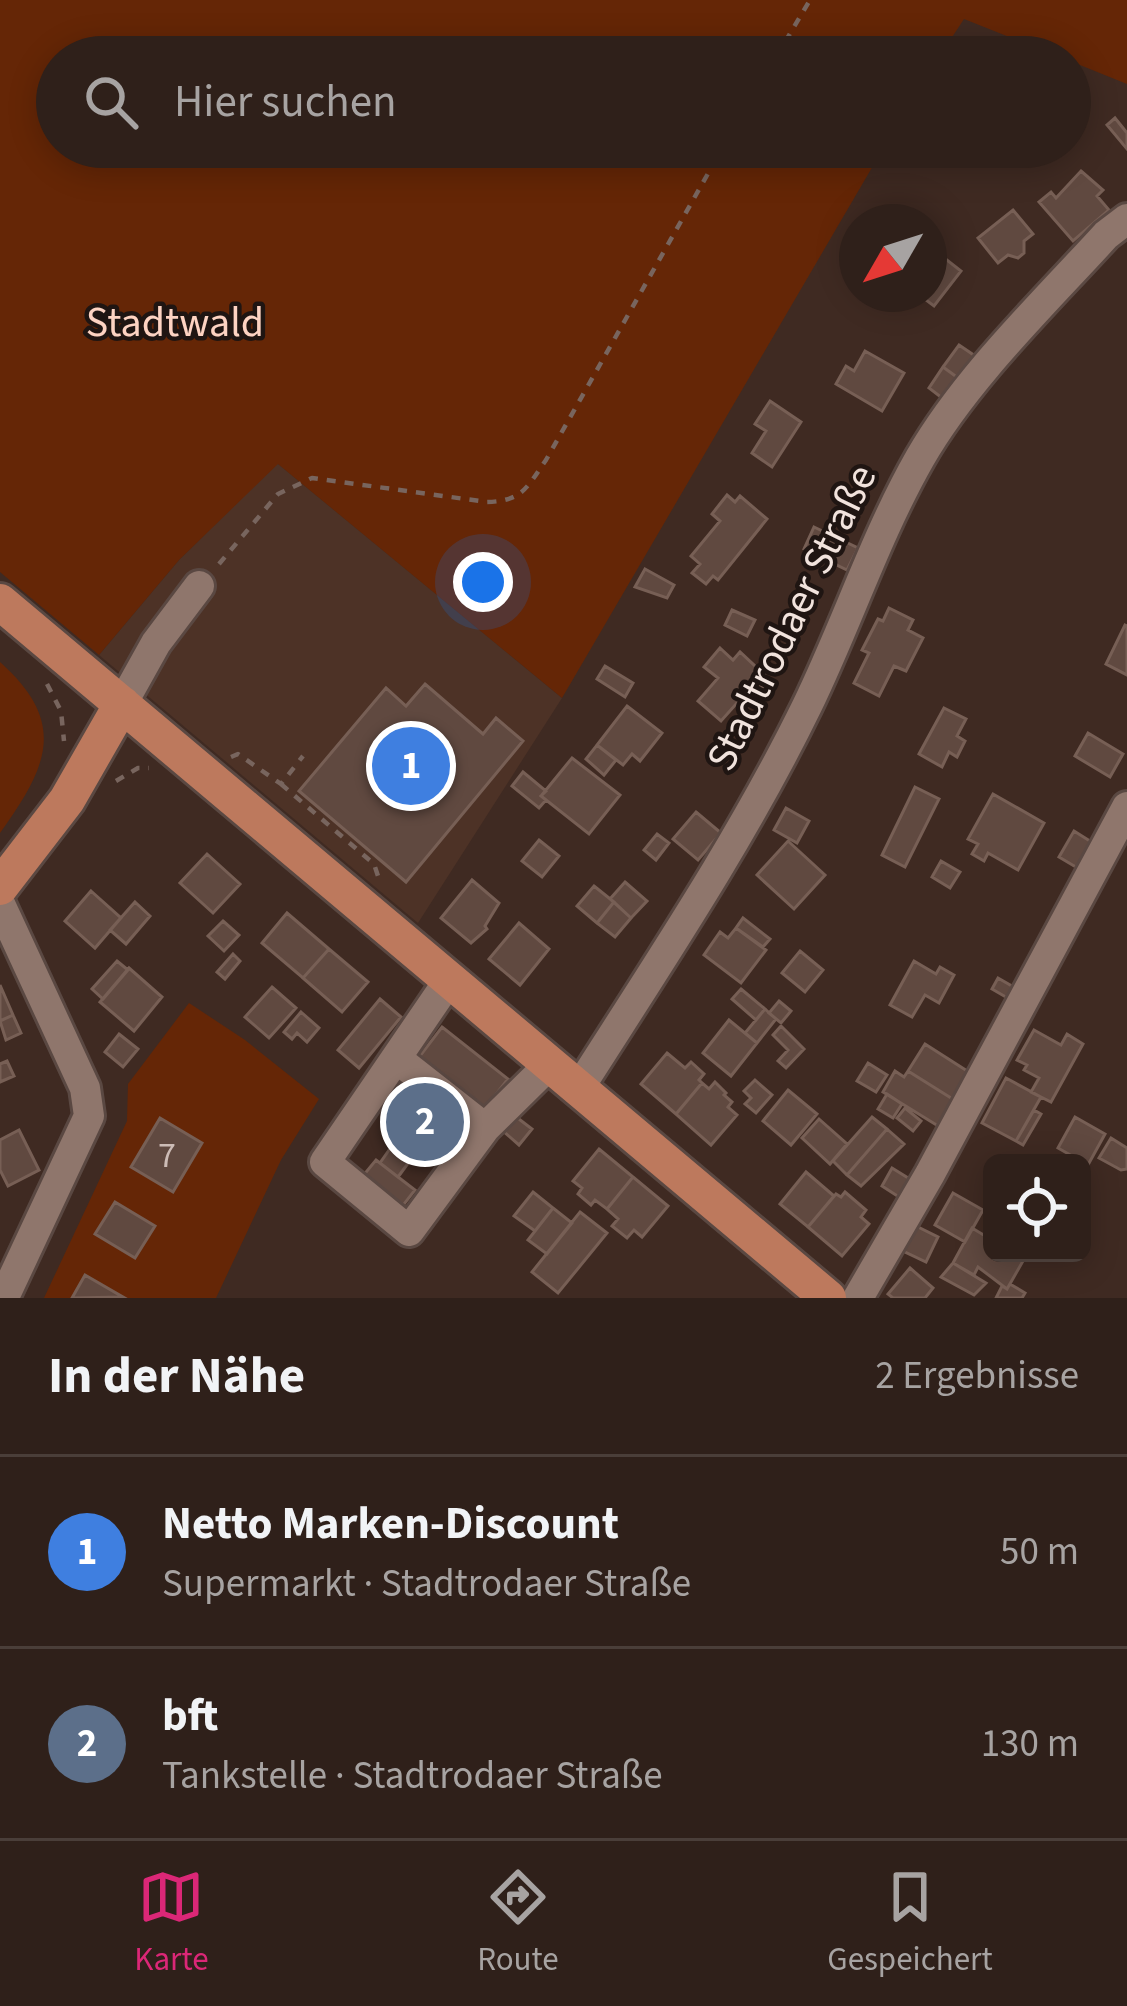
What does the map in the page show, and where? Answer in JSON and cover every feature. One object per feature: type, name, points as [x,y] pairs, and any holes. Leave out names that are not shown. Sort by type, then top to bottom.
[{"type":"main road","points":[[0,602],[828,1298]]},
{"type":"main road","points":[[0,886],[83,776],[122,704]]},
{"type":"street","name":"Stadtrodaer Straße","points":[[396,1058],[325,1162],[409,1231],[484,1128],[564,1076],[690,914],[807,706],[876,545],[922,455],[994,358],[1106,235],[1127,219]]},
{"type":"street","points":[[122,704],[156,643],[199,586]]},
{"type":"street","points":[[858,1298],[1127,807]]},
{"type":"street","points":[[0,904],[86,1088],[89,1116],[0,1295]]},
{"type":"street","points":[[449,979],[396,1058],[484,1128]]},
{"type":"path","points":[[789,36],[810,0]]},
{"type":"path","points":[[199,586],[278,494],[312,478],[488,502],[509,502],[524,492],[711,168]]},
{"type":"path","points":[[46,682],[64,727],[60,761],[83,776]]},
{"type":"shaded area","points":[[277,463],[562,698],[418,923],[99,655],[179,560]]},
{"type":"green space","name":"Stadtwald","points":[[0,0],[1127,0],[1127,84],[1091,69],[1091,36],[1007,36],[964,19],[953,36],[36,36],[36,168],[872,168],[851,204],[839,204],[839,224],[562,698],[278,464],[179,560],[99,655],[0,572]]},
{"type":"green space","points":[[0,662],[35,705],[44,745],[30,787],[0,833]]},
{"type":"green space","points":[[189,1003],[319,1099],[281,1160],[216,1298],[44,1298],[127,1121],[128,1084]]},
{"type":"building","points":[[1115,118],[1127,133],[1127,149],[1107,125]]},
{"type":"building","points":[[1081,171],[1103,190],[1097,196],[1109,210],[1073,241],[1039,202],[1051,192],[1056,198]]},
{"type":"building","points":[[1013,210],[1033,234],[1024,241],[1024,253],[1018,258],[1008,255],[998,263],[978,238]]},
{"type":"building","points":[[947,260],[961,271],[947,289]]},
{"type":"building","points":[[959,345],[981,360],[965,383],[943,367]]},
{"type":"building","points":[[865,351],[904,373],[882,411],[836,384],[846,366],[854,371]]},
{"type":"building","points":[[943,367],[965,383],[950,404],[929,388]]},
{"type":"building","points":[[770,401],[801,422],[772,467],[752,453],[766,431],[755,424]]},
{"type":"building","points":[[727,495],[735,502],[740,496],[767,519],[718,580],[713,576],[706,584],[692,573],[700,564],[691,556],[720,521],[712,514]]},
{"type":"building","points":[[814,527],[858,548],[847,570],[804,549]]},
{"type":"building","points":[[645,569],[674,585],[667,598],[635,587]]},
{"type":"building","points":[[889,608],[913,620],[908,630],[923,638],[906,671],[894,666],[879,696],[854,683],[869,653],[862,650]]},
{"type":"building","points":[[732,610],[755,620],[747,636],[725,625]]},
{"type":"building","points":[[1127,626],[1127,675],[1106,664]]},
{"type":"building","points":[[720,648],[733,660],[740,652],[769,679],[752,699],[745,694],[721,721],[698,701],[718,678],[704,667]]},
{"type":"building","points":[[605,666],[633,683],[625,697],[597,679]]},
{"type":"building","points":[[425,684],[483,734],[496,718],[523,741],[406,882],[299,791],[386,688],[406,706]]},
{"type":"building","points":[[627,706],[662,733],[640,761],[632,754],[623,765],[597,745]]},
{"type":"building","points":[[944,708],[966,719],[957,736],[965,741],[957,757],[949,752],[942,767],[919,754]]},
{"type":"building","points":[[1088,733],[1123,754],[1110,777],[1075,756]]},
{"type":"building","points":[[597,745],[616,760],[604,775],[586,759]]},
{"type":"building","points":[[572,758],[620,795],[589,834],[541,796]]},
{"type":"building","points":[[523,772],[546,791],[539,808],[512,786]]},
{"type":"building","points":[[915,787],[939,799],[905,867],[882,855]]},
{"type":"building","points":[[993,794],[1044,823],[1018,870],[988,853],[984,861],[972,854],[978,844],[968,839]]},
{"type":"building","points":[[786,808],[809,821],[797,843],[774,830]]},
{"type":"building","points":[[696,812],[721,833],[698,860],[673,839]]},
{"type":"building","points":[[1074,831],[1101,848],[1086,873],[1059,857]]},
{"type":"building","points":[[657,834],[669,843],[656,860],[644,850]]},
{"type":"building","points":[[539,840],[559,856],[542,877],[522,861]]},
{"type":"building","points":[[788,841],[825,875],[794,909],[757,875]]},
{"type":"building","points":[[207,854],[240,884],[213,913],[180,883]]},
{"type":"building","points":[[941,861],[960,872],[950,888],[932,877]]},
{"type":"building","points":[[472,880],[499,903],[487,929],[471,943],[441,918]]},
{"type":"building","points":[[625,882],[647,901],[631,918],[610,899]]},
{"type":"building","points":[[594,886],[614,902],[597,923],[577,906]]},
{"type":"building","points":[[91,891],[121,918],[95,948],[65,921]]},
{"type":"building","points":[[135,902],[150,916],[126,944],[110,930]]},
{"type":"building","points":[[614,902],[631,918],[615,937],[597,923]]},
{"type":"building","points":[[287,913],[329,949],[303,978],[262,943]]},
{"type":"building","points":[[743,918],[770,939],[763,947],[736,928]]},
{"type":"building","points":[[223,921],[239,935],[224,951],[208,936]]},
{"type":"building","points":[[519,923],[549,949],[520,985],[489,959]]},
{"type":"building","points":[[736,928],[766,950],[741,983],[704,955],[720,932],[728,938]]},
{"type":"building","points":[[329,949],[368,982],[342,1012],[303,978]]},
{"type":"building","points":[[800,951],[823,970],[805,992],[782,973]]},
{"type":"building","points":[[233,954],[240,961],[225,979],[217,972]]},
{"type":"building","points":[[117,961],[128,970],[103,999],[92,989]]},
{"type":"building","points":[[914,961],[936,974],[940,967],[954,975],[939,1003],[925,995],[912,1017],[890,1005]]},
{"type":"building","points":[[129,968],[162,997],[134,1031],[100,1002]]},
{"type":"building","points":[[998,978],[1017,989],[1011,1000],[992,989]]},
{"type":"building","points":[[0,985],[13,1015],[0,1021]]},
{"type":"building","points":[[272,987],[296,1008],[269,1038],[245,1017]]},
{"type":"building","points":[[741,989],[765,1009],[756,1020],[732,999]]},
{"type":"building","points":[[380,999],[401,1017],[359,1068],[338,1050]]},
{"type":"building","points":[[779,1001],[791,1011],[781,1023],[769,1013]]},
{"type":"building","points":[[765,1009],[776,1019],[757,1043],[745,1033]]},
{"type":"building","points":[[301,1012],[319,1028],[307,1042],[297,1033],[292,1039],[284,1032]]},
{"type":"building","points":[[13,1015],[21,1033],[6,1040],[0,1021]]},
{"type":"building","points":[[729,1020],[757,1043],[731,1076],[703,1053]]},
{"type":"building","points":[[781,1026],[804,1049],[786,1068],[778,1061],[788,1050],[773,1035]]},
{"type":"building","points":[[442,1027],[508,1079],[479,1116],[413,1065]]},
{"type":"building","points":[[1034,1030],[1061,1045],[1067,1034],[1083,1044],[1051,1102],[1031,1092],[1039,1078],[1017,1060]]},
{"type":"building","points":[[119,1034],[138,1049],[123,1067],[105,1052]]},
{"type":"building","points":[[925,1044],[975,1076],[959,1103],[908,1071]]},
{"type":"building","points":[[667,1053],[685,1068],[691,1062],[704,1074],[676,1114],[641,1084]]},
{"type":"building","points":[[7,1061],[14,1076],[0,1082],[0,1064]]},
{"type":"building","points":[[868,1063],[887,1075],[876,1092],[857,1081]]},
{"type":"building","points":[[895,1071],[904,1077],[908,1071],[959,1103],[943,1129],[883,1092]]},
{"type":"building","points":[[1006,1078],[1041,1097],[1016,1141],[982,1123]]},
{"type":"building","points":[[755,1080],[772,1095],[756,1113],[745,1104],[751,1098],[744,1091]]},
{"type":"building","points":[[715,1082],[737,1115],[711,1145],[676,1114],[702,1083],[709,1089]]},
{"type":"building","points":[[418,1088],[460,1118],[433,1156],[390,1126]]},
{"type":"building","points":[[788,1090],[817,1114],[791,1145],[763,1121]]},
{"type":"building","points":[[887,1094],[902,1104],[893,1118],[878,1109]]},
{"type":"building","points":[[905,1108],[921,1121],[913,1131],[897,1118]]},
{"type":"building","points":[[1034,1110],[1041,1114],[1023,1145],[1016,1141]]},
{"type":"building","points":[[515,1116],[532,1129],[519,1145],[503,1131]]},
{"type":"building","points":[[872,1117],[887,1129],[847,1175],[833,1161]]},
{"type":"building","points":[[1075,1117],[1105,1134],[1091,1160],[1091,1154],[1069,1154],[1058,1148]]},
{"type":"building","points":[[160,1118],[202,1143],[173,1192],[131,1167]]},
{"type":"building","points":[[819,1119],[847,1144],[830,1164],[802,1138]]},
{"type":"building","points":[[887,1129],[904,1144],[861,1186],[847,1175]]},
{"type":"building","points":[[19,1130],[39,1170],[8,1186],[0,1170],[0,1140]]},
{"type":"building","points":[[401,1133],[420,1147],[398,1177],[380,1163]]},
{"type":"building","points":[[1111,1138],[1127,1148],[1127,1169],[1099,1158]]},
{"type":"building","points":[[599,1149],[633,1177],[607,1209],[595,1200],[591,1205],[578,1194],[582,1188],[573,1181]]},
{"type":"building","points":[[376,1160],[415,1190],[401,1208],[362,1177]]},
{"type":"building","points":[[892,1168],[913,1181],[902,1199],[882,1186]]},
{"type":"building","points":[[806,1172],[834,1196],[808,1227],[780,1204]]},
{"type":"building","points":[[633,1177],[668,1206],[642,1237],[634,1230],[627,1238],[612,1226],[618,1219],[607,1209]]},
{"type":"building","points":[[533,1192],[553,1208],[535,1231],[514,1216]]},
{"type":"building","points":[[845,1192],[866,1210],[861,1217],[869,1224],[842,1256],[808,1227],[836,1194],[841,1197]]},
{"type":"building","points":[[953,1193],[983,1210],[965,1242],[935,1225]]},
{"type":"building","points":[[115,1202],[155,1226],[135,1258],[95,1234]]},
{"type":"building","points":[[553,1208],[572,1223],[547,1254],[528,1240]]},
{"type":"building","points":[[580,1212],[607,1233],[558,1293],[532,1272]]},
{"type":"building","points":[[916,1226],[938,1237],[926,1262],[903,1251]]},
{"type":"building","points":[[972,1228],[983,1235],[983,1262],[1022,1262],[1007,1289],[978,1267],[974,1275],[953,1263]]},
{"type":"building","points":[[953,1263],[986,1283],[974,1295],[941,1277]]},
{"type":"building","points":[[910,1268],[933,1288],[925,1298],[893,1298],[888,1294]]},
{"type":"building","points":[[85,1275],[123,1297],[72,1298]]},
{"type":"building","points":[[1010,1284],[1025,1293],[1022,1298],[996,1298],[1002,1286],[1007,1289]]},
{"type":"place","name":"Netto Marken-Discount","points":[[411,766]]},
{"type":"place","name":"bft","points":[[425,1122]]}]
